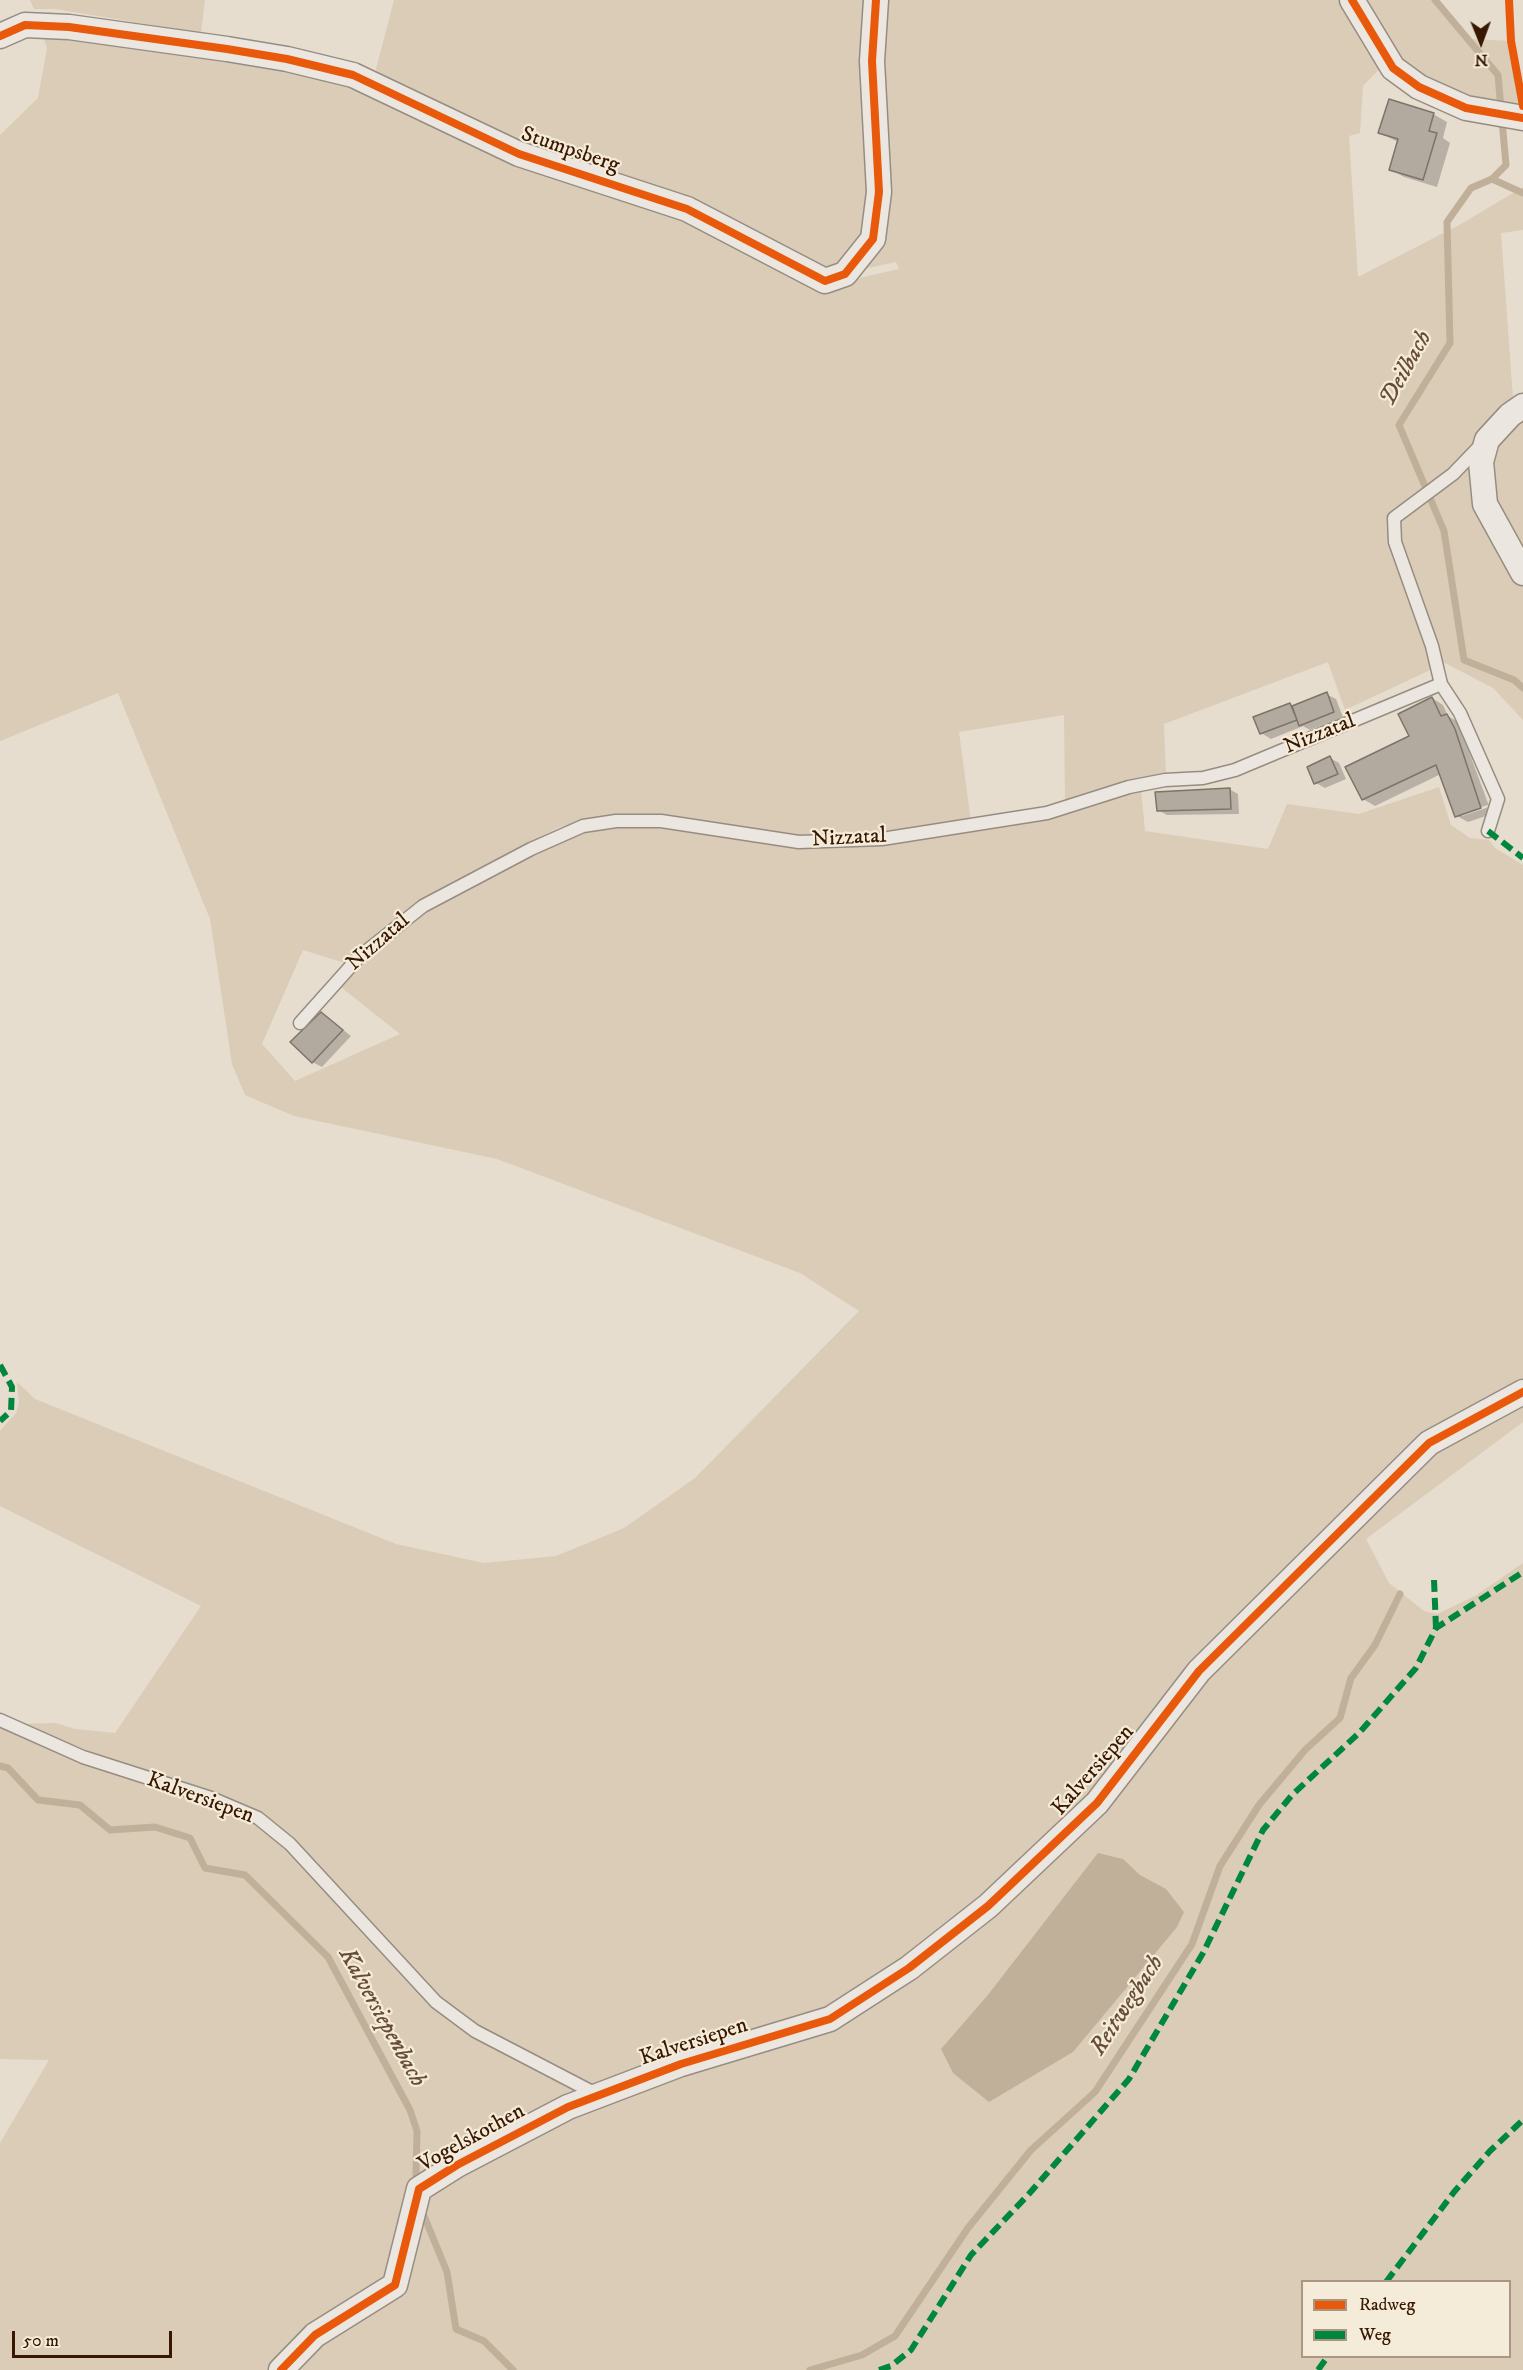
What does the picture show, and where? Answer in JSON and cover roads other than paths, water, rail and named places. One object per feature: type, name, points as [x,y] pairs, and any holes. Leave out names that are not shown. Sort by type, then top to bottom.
[{"type":"street","name":"Stumpsberg","points":[[0,36],[25,25],[69,27],[287,59],[353,75],[519,154],[687,209],[825,281],[845,274],[873,239],[879,192],[872,61],[876,0]]},
{"type":"street","points":[[1352,0],[1394,68],[1419,87],[1466,108],[1520,118]]},
{"type":"street","points":[[1523,406],[1510,415],[1486,440],[1481,462],[1485,504],[1523,573]]},
{"type":"street","name":"Kalversiepen","points":[[599,2095],[681,2064],[830,2019],[909,1968],[988,1906],[1097,1803],[1200,1671],[1429,1443],[1523,1392]]},
{"type":"street","name":"Vogelskothen","points":[[281,2370],[315,2335],[395,2285],[419,2189],[458,2164],[568,2107],[599,2095]]},
{"type":"lane","points":[[1486,440],[1453,474],[1412,507],[1394,518],[1395,542],[1432,645],[1441,684],[1460,713],[1498,799],[1488,831]]},
{"type":"lane","name":"Nizzatal","points":[[300,1023],[359,957],[423,906],[531,849],[583,826],[616,821],[661,822],[811,842],[882,839],[1047,813],[1129,787],[1165,780],[1203,778],[1235,770],[1441,684]]},
{"type":"lane","name":"Kalversiepen","points":[[0,1720],[83,1757],[211,1798],[258,1818],[290,1844],[436,2002],[475,2031],[599,2095]]},
{"type":"waterway","name":"Deilbach","points":[[1435,0],[1498,75],[1501,109]]},
{"type":"waterway","name":"Deilbach","points":[[1502,120],[1506,165],[1492,179],[1471,188],[1447,222],[1450,343],[1399,425],[1444,531],[1464,660],[1514,680],[1523,688]]},
{"type":"waterway","points":[[1492,179],[1523,193]]},
{"type":"waterway","name":"Reitwegbach","points":[[810,2370],[862,2355],[895,2336],[968,2228],[1031,2150],[1095,2092],[1192,1944],[1220,1866],[1259,1805],[1305,1750],[1340,1718],[1351,1678],[1375,1645],[1400,1594]]},
{"type":"waterway","name":"Kalversiepenbach","points":[[0,1766],[8,1768],[38,1800],[80,1805],[110,1830],[155,1827],[190,1838],[205,1868],[245,1875],[328,1957],[410,2110],[417,2131],[416,2175]]},
{"type":"waterway","name":"Kalversiepenbach","points":[[422,2211],[447,2272],[456,2329],[484,2341],[513,2370]]}]
